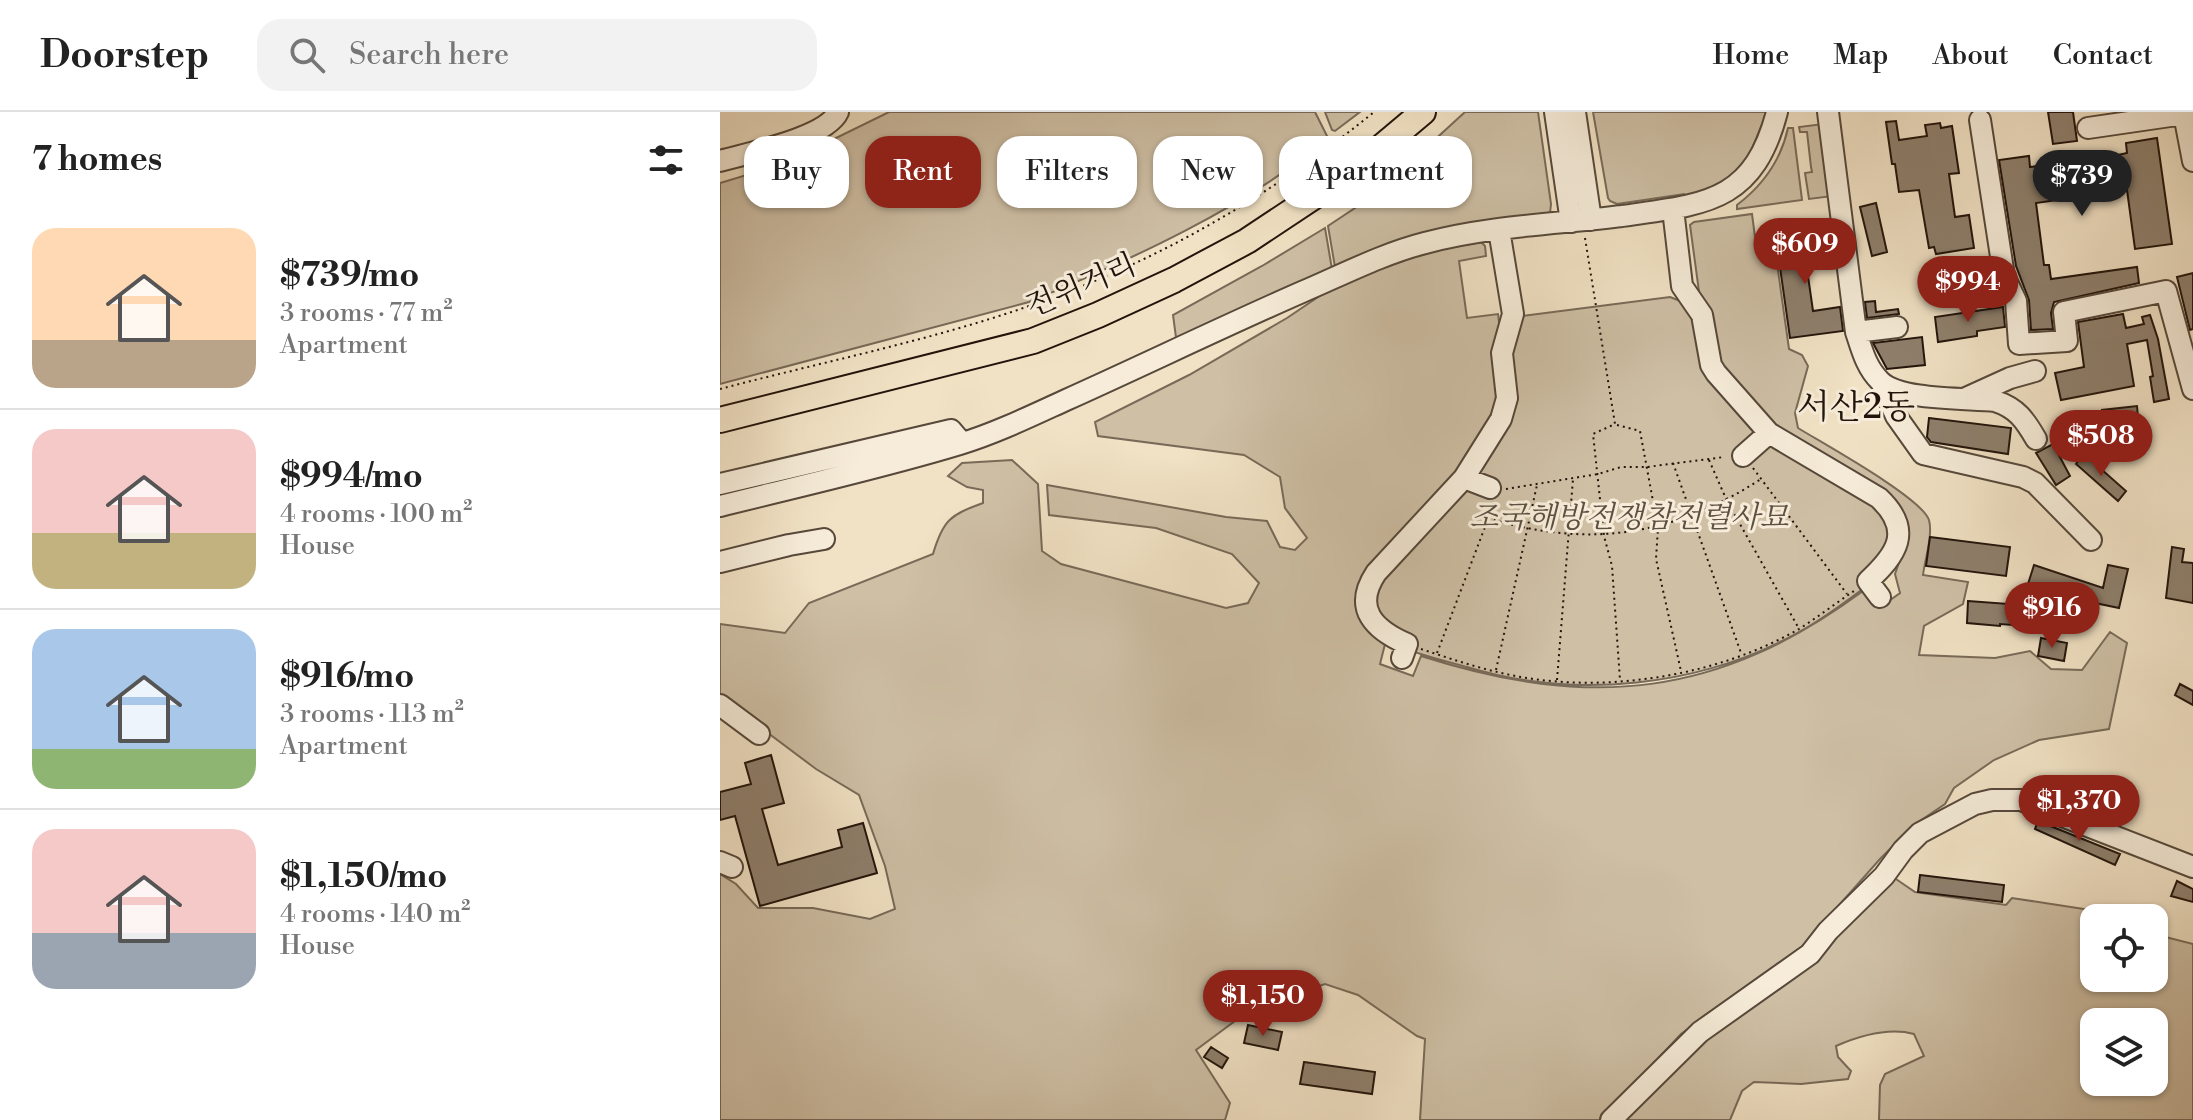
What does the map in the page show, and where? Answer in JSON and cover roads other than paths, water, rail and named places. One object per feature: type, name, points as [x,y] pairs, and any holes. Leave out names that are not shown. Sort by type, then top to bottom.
[{"type":"main road","name":"전위거리","points":[[720,408],[1029,327],[1094,301],[1241,228],[1346,157],[1401,112]]},
{"type":"main road","name":"전위거리","points":[[720,420],[1033,341],[1098,315],[1174,280],[1258,234],[1354,170],[1423,112]]},
{"type":"street","points":[[720,161],[802,137],[829,125],[838,112]]},
{"type":"street","points":[[1555,112],[1581,221]]},
{"type":"street","points":[[1575,112],[1581,221]]},
{"type":"street","points":[[720,506],[962,443],[1367,264],[1425,243],[1499,230],[1673,209],[1717,198],[1743,179],[1764,149],[1777,112]]},
{"type":"street","points":[[1828,112],[1856,332],[1865,361],[1882,384],[1896,416],[1923,454],[2023,477],[2035,483],[2091,540]]},
{"type":"street","points":[[2088,128],[2184,114],[2193,161]]},
{"type":"street","points":[[1980,120],[2004,276],[2016,301],[2019,344],[2067,341],[2064,312],[2166,291],[2193,389]]},
{"type":"street","points":[[1673,209],[1682,286],[1702,315],[1711,365],[1769,433],[1886,505],[1896,527],[1898,544],[1874,589]]},
{"type":"street","points":[[1405,651],[1372,621],[1368,604],[1370,584],[1376,573],[1464,478],[1501,419],[1507,398],[1502,353],[1513,314],[1499,230]]},
{"type":"street","points":[[1856,332],[1897,327]]},
{"type":"street","points":[[1966,398],[2010,378],[2035,371]]},
{"type":"street","points":[[1882,384],[1904,394],[1966,398],[2008,405],[2023,416],[2036,439]]},
{"type":"street","points":[[720,484],[951,430],[962,443]]},
{"type":"street","points":[[1743,456],[1769,433]]},
{"type":"street","points":[[1464,478],[1494,489]]},
{"type":"street","points":[[720,562],[824,539]]},
{"type":"street","points":[[720,705],[759,734]]},
{"type":"street","points":[[1611,1120],[1700,1032],[1810,954],[1920,833],[1975,804],[1992,800],[2021,800],[2193,867]]},
{"type":"district","name":"서산2동","points":[[1856,406]]},
{"type":"park label","name":"조국해방전쟁참전렬사묘","points":[[1629,517]]}]
